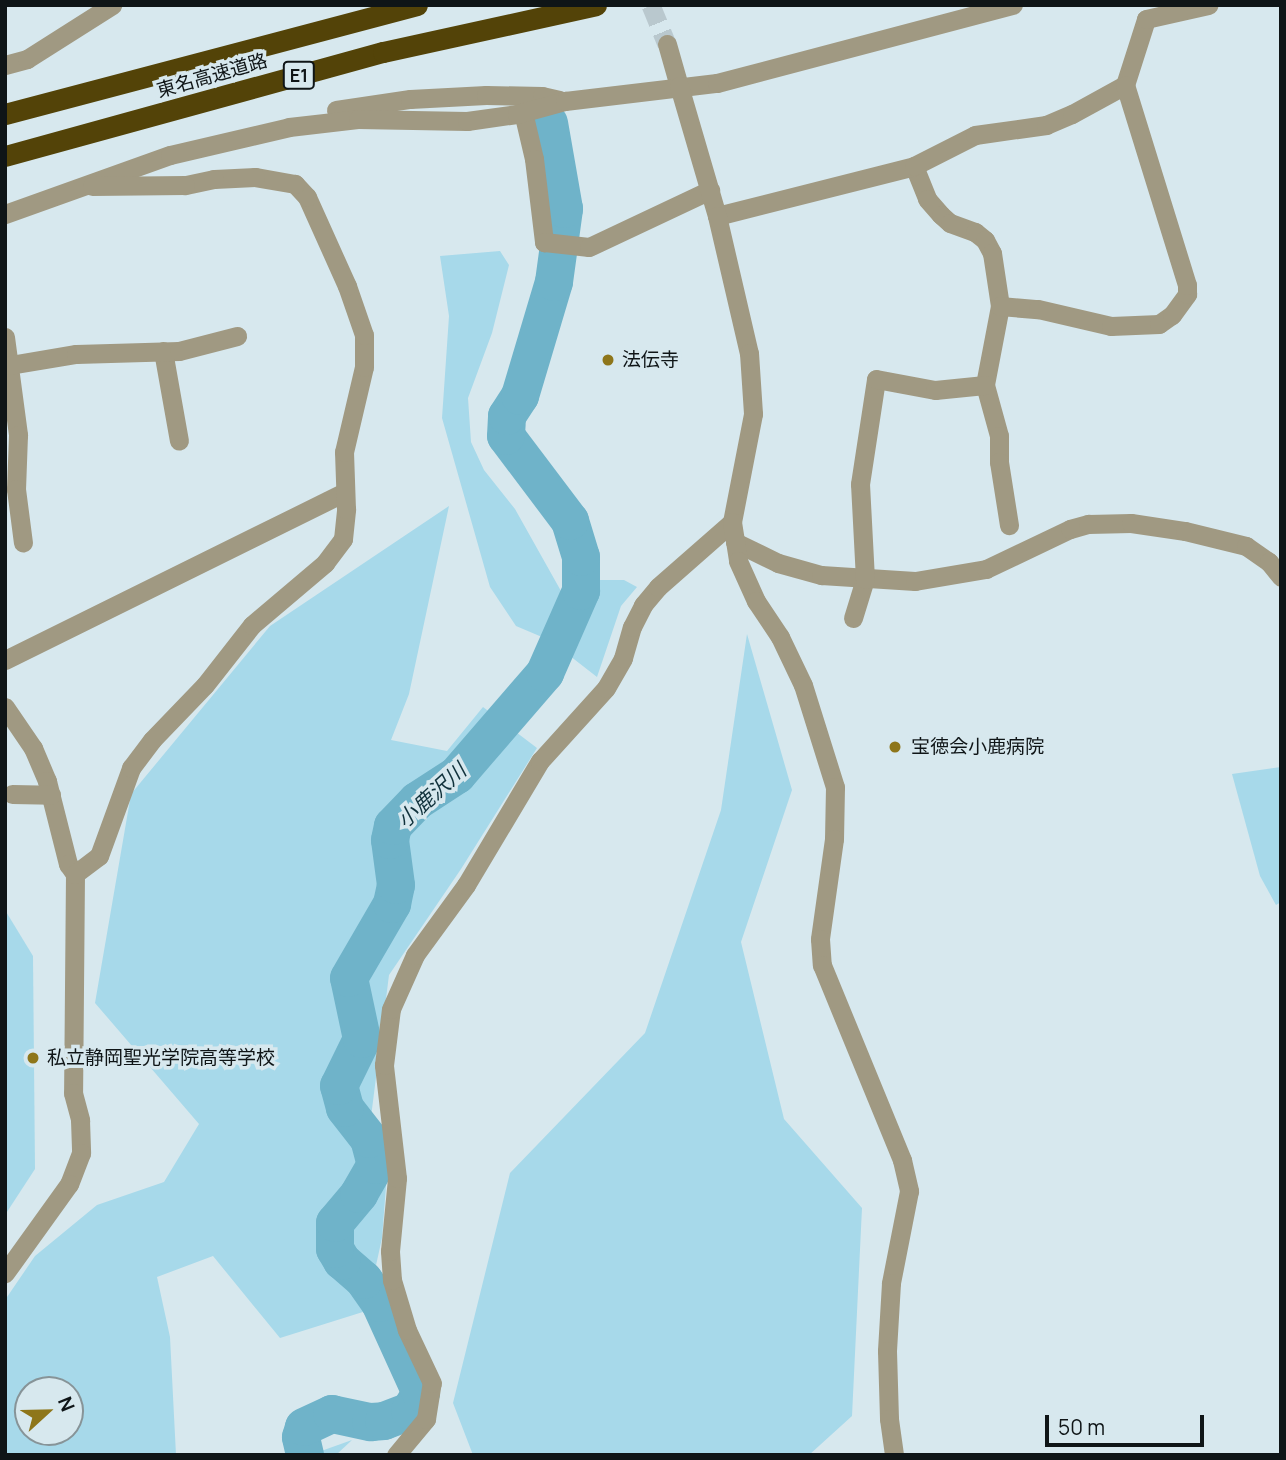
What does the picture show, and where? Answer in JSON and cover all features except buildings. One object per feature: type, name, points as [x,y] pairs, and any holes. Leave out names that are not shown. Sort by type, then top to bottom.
[{"type":"highway","name":"東名高速道路","points":[[5,114],[416,5]]},
{"type":"highway","name":"東名高速道路","points":[[5,156],[383,52],[596,5]]},
{"type":"street","points":[[5,65],[27,58],[111,5]]},
{"type":"street","points":[[5,214],[170,155],[219,143],[326,121],[467,121],[523,113],[565,101],[717,83],[1013,5]]},
{"type":"street","points":[[1000,306],[1038,309],[1111,326],[1159,324],[1172,315],[1187,294],[1188,285],[1125,85],[1146,19],[1208,5]]},
{"type":"street","points":[[667,44],[718,216],[738,300],[752,385],[752,414],[732,522],[735,542],[744,577],[780,637],[803,685],[835,787],[834,839],[820,953],[826,978],[902,1160],[909,1191],[891,1283],[887,1351],[889,1419],[894,1455]]},
{"type":"street","points":[[718,216],[914,166],[975,135],[1046,125],[1106,98],[1125,85]]},
{"type":"street","points":[[219,143],[279,123],[362,105],[410,99],[542,96],[565,101]]},
{"type":"street","points":[[523,113],[535,170],[544,242],[589,247],[710,190]]},
{"type":"street","points":[[914,166],[927,199],[941,215],[950,223],[975,232],[985,240],[992,253],[1000,306],[985,385],[999,436],[999,462],[1009,525]]},
{"type":"street","points":[[75,874],[99,856],[131,768],[152,740],[205,685],[252,625],[325,563],[344,539],[344,452],[364,367],[364,335],[347,286],[307,197],[295,184],[255,177],[145,187],[80,186]]},
{"type":"street","points":[[10,365],[76,354],[179,351],[237,336]]},
{"type":"street","points":[[5,337],[18,435],[16,489],[23,543]]},
{"type":"street","points":[[163,351],[179,441]]},
{"type":"street","points":[[853,618],[865,579],[860,484],[876,379],[934,390],[985,385]]},
{"type":"street","points":[[5,660],[345,492]]},
{"type":"street","points":[[396,1455],[426,1419],[432,1383],[407,1330],[392,1280],[390,1251],[397,1178],[384,1065],[391,1009],[415,956],[466,885],[540,761],[606,688],[623,658],[632,627],[643,605],[658,587],[732,522]]},
{"type":"street","points":[[735,542],[778,563],[821,575],[915,581],[986,569],[1070,529],[1088,524],[1131,523],[1185,531],[1246,545],[1269,562],[1281,577]]},
{"type":"street","points":[[5,707],[33,748],[51,796],[68,864],[75,874],[73,1093],[80,1120],[81,1153],[69,1184],[5,1273]]},
{"type":"street","points":[[12,794],[51,796]]},
{"type":"shaded area","points":[[500,251],[509,265],[492,333],[468,398],[471,442],[484,470],[515,509],[561,591],[542,637],[516,626],[490,587],[442,418],[449,316],[440,256]]},
{"type":"shaded area","points":[[449,506],[409,694],[391,740],[447,751],[483,707],[537,748],[461,869],[389,975],[371,1117],[386,1186],[382,1238],[366,1311],[280,1338],[213,1256],[157,1277],[170,1337],[176,1455],[5,1455],[5,1300],[35,1256],[97,1205],[164,1182],[199,1124],[95,1003],[131,794],[270,626]]},
{"type":"shaded area","points":[[590,580],[624,580],[637,587],[621,606],[597,677],[561,649]]},
{"type":"shaded area","points":[[747,634],[792,790],[741,942],[784,1119],[862,1208],[852,1416],[809,1455],[473,1455],[453,1403],[510,1173],[645,1033],[721,810]]},
{"type":"shaded area","points":[[1281,767],[1281,902],[1276,905],[1260,876],[1232,774]]},
{"type":"shaded area","points":[[5,910],[33,956],[35,1169],[5,1215]]},
{"type":"shaded area","points":[[352,1440],[336,1455],[310,1455]]},
{"type":"waterway","name":"小鹿沢川","points":[[305,1455],[301,1437],[304,1427],[332,1414],[371,1422],[384,1421],[410,1411],[421,1393],[380,1303],[364,1280],[342,1261],[335,1249],[335,1223],[359,1194],[376,1165],[369,1139],[345,1108],[339,1086],[362,1039],[349,978],[392,904],[396,885],[390,840],[393,826],[417,801],[457,775],[545,673],[581,591],[581,557],[570,521],[506,436],[507,416],[520,396],[554,282],[564,209],[549,123]]},
{"type":"tunnel","points":[[651,5],[667,44]]},
{"type":"place","name":"法伝寺","points":[[608,360]]},
{"type":"place","name":"宝徳会小鹿病院","points":[[895,747]]},
{"type":"place","name":"私立静岡聖光学院高等学校","points":[[33,1058]]}]
